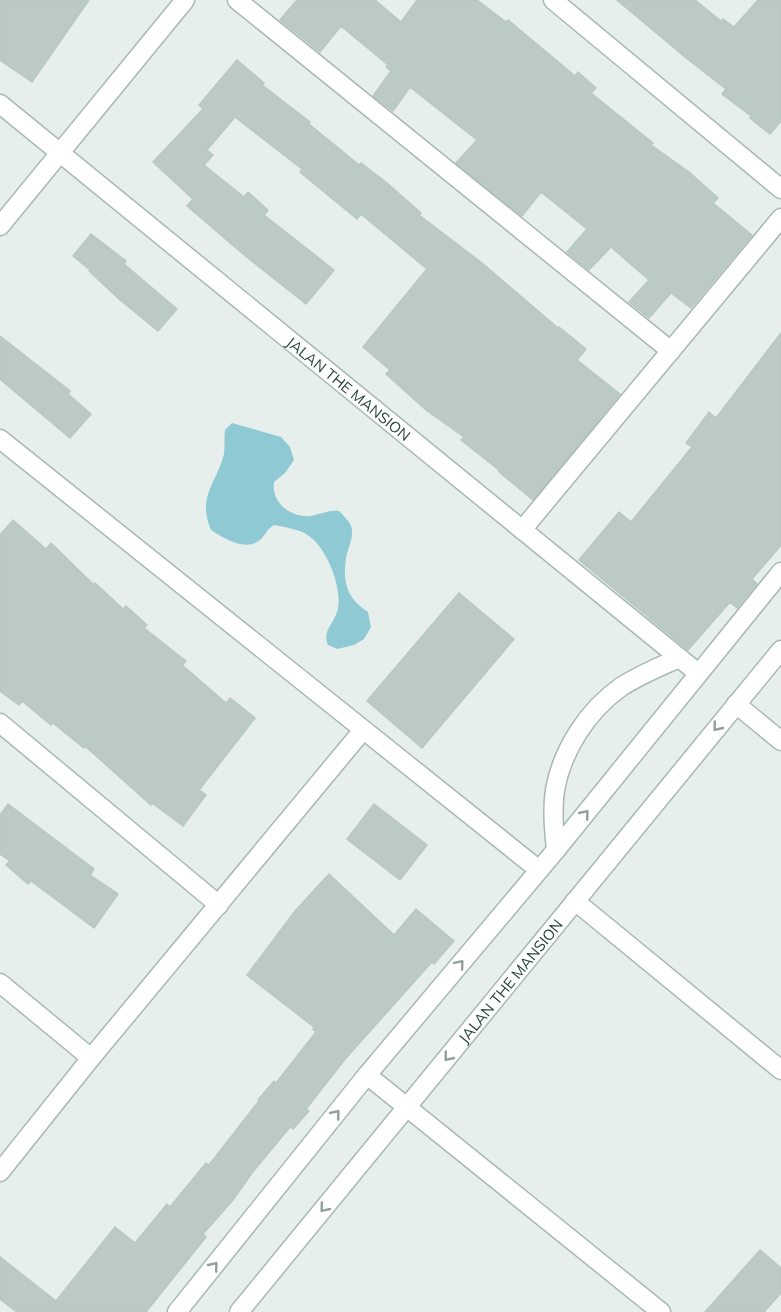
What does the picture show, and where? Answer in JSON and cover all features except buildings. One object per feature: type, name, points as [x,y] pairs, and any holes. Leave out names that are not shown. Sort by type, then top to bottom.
[{"type":"street","points":[[0,226],[185,0]]},
{"type":"street","points":[[237,0],[671,351]]},
{"type":"street","points":[[553,0],[781,189]]},
{"type":"street","name":"JALAN THE MANSION","points":[[0,104],[698,673]]},
{"type":"street","points":[[522,530],[781,218]]},
{"type":"street","points":[[0,439],[539,870]]},
{"type":"street","points":[[177,1312],[367,1075],[556,850],[781,572]]},
{"type":"street","name":"JALAN THE MANSION","points":[[249,1309],[407,1107],[781,650]]},
{"type":"street","points":[[556,850],[553,820],[555,789],[564,760],[578,732],[597,708],[621,687],[647,672],[680,658]]},
{"type":"street","points":[[736,704],[781,741]]},
{"type":"street","points":[[0,723],[219,905]]},
{"type":"street","points":[[0,1172],[91,1058],[363,730]]},
{"type":"street","points":[[575,901],[781,1070]]},
{"type":"street","points":[[0,983],[91,1058]]},
{"type":"street","points":[[367,1075],[661,1312]]},
{"type":"water","points":[[232,423],[281,437],[290,447],[294,460],[285,473],[274,482],[276,496],[284,508],[304,516],[339,511],[350,524],[352,534],[346,559],[346,583],[351,596],[368,612],[371,627],[364,639],[354,645],[337,649],[328,645],[326,636],[337,612],[338,593],[328,560],[309,536],[297,530],[274,525],[261,539],[249,545],[235,543],[211,530],[207,518],[207,499],[224,454],[225,430]]}]
